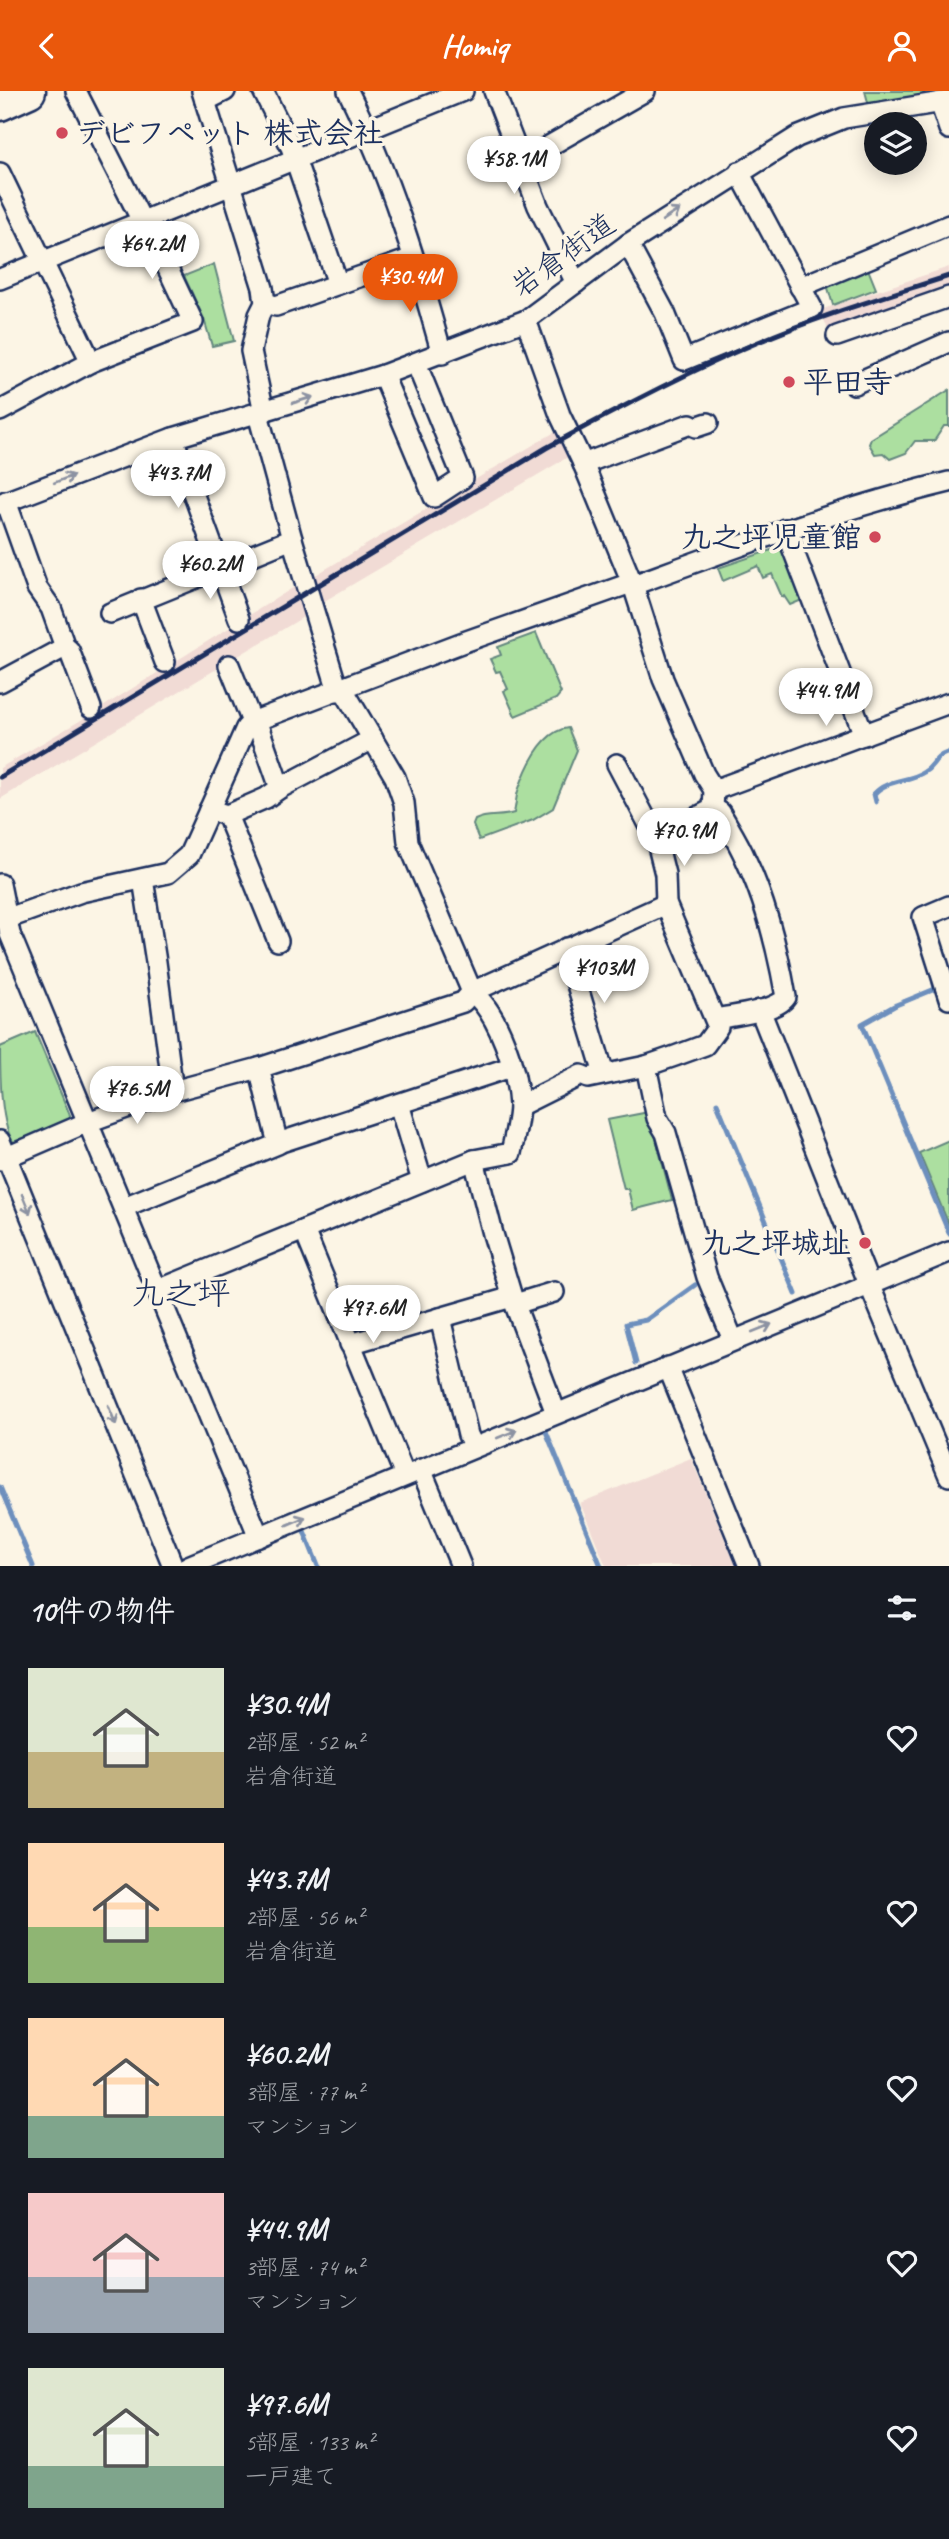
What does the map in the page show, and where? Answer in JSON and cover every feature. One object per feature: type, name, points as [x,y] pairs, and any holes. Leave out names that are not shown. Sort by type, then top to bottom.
[{"type":"main road","points":[[0,104],[29,91]]},
{"type":"street","points":[[0,411],[90,362],[193,322],[151,233],[142,221],[76,91]]},
{"type":"street","points":[[158,1290],[474,1160],[511,1153],[519,1105],[511,1067],[497,1027],[483,1001],[472,992],[408,842],[404,803],[394,777],[373,739],[340,690],[292,539],[261,413],[251,351],[259,315],[265,303],[263,288],[203,96],[225,91]]},
{"type":"street","points":[[262,91],[291,147],[338,285]]},
{"type":"street","points":[[348,91],[368,131],[397,207],[442,354]]},
{"type":"street","points":[[0,279],[368,131],[434,96],[463,91]]},
{"type":"street","points":[[494,91],[538,206],[576,283]]},
{"type":"street","points":[[523,161],[645,91]]},
{"type":"street","points":[[938,99],[949,129]]},
{"type":"street","name":"岩倉街道","points":[[3,502],[173,438],[383,375],[526,320],[628,244],[797,137],[822,125],[938,99]]},
{"type":"street","points":[[628,244],[665,313],[684,360],[812,308],[739,172]]},
{"type":"street","points":[[0,173],[90,362]]},
{"type":"street","points":[[800,287],[949,225]]},
{"type":"street","points":[[265,303],[275,306],[413,258]]},
{"type":"street","points":[[837,336],[949,297]]},
{"type":"street","points":[[526,320],[559,415],[583,464],[632,584],[663,679],[714,800],[747,860],[781,966],[786,997],[783,1002],[716,1019]]},
{"type":"street","points":[[854,384],[949,342]]},
{"type":"street","points":[[383,375],[434,497],[463,478],[416,363]]},
{"type":"street","points":[[583,464],[690,424],[696,427],[708,423]]},
{"type":"street","points":[[173,438],[239,618]]},
{"type":"street","points":[[6,919],[81,892],[168,873],[189,855],[218,813],[246,728],[254,721],[461,643],[785,529],[879,499],[949,482]]},
{"type":"street","points":[[3,502],[37,588],[51,608],[92,708]]},
{"type":"street","points":[[785,529],[864,735]]},
{"type":"street","points":[[110,613],[292,539]]},
{"type":"street","points":[[141,599],[165,662]]},
{"type":"street","points":[[0,681],[65,647]]},
{"type":"street","points":[[229,665],[280,788]]},
{"type":"street","points":[[656,838],[714,800],[864,735],[949,703]]},
{"type":"street","points":[[218,813],[266,798],[373,739]]},
{"type":"street","points":[[519,1105],[581,1076],[588,1078],[646,1066],[705,1045],[718,1027],[666,904],[665,874],[656,838],[617,764]]},
{"type":"street","points":[[218,813],[278,941]]},
{"type":"street","points":[[143,879],[173,1091]]},
{"type":"street","points":[[0,884],[10,934],[259,1537]]},
{"type":"street","points":[[173,1566],[2,1152],[173,1091],[259,1067],[463,1002],[472,992],[566,947],[666,904]]},
{"type":"street","points":[[949,906],[922,918],[949,999]]},
{"type":"street","points":[[566,947],[604,1074]]},
{"type":"street","points":[[760,1010],[949,1476]]},
{"type":"street","points":[[646,1066],[657,1118],[666,1133],[707,1277],[733,1340]]},
{"type":"street","points":[[259,1067],[278,1143]]},
{"type":"street","points":[[124,1207],[278,1143],[511,1067]]},
{"type":"street","points":[[399,1104],[422,1181]]},
{"type":"street","points":[[474,1160],[513,1300],[556,1413]]},
{"type":"street","points":[[304,1230],[350,1344],[461,1566]]},
{"type":"street","points":[[188,1566],[949,1252]]},
{"type":"street","points":[[350,1344],[440,1318],[554,1292]]},
{"type":"street","points":[[440,1318],[468,1435],[474,1447]]},
{"type":"street","points":[[668,1367],[749,1566]]},
{"type":"shaded area","points":[[949,267],[949,293],[830,334],[820,310]]},
{"type":"shaded area","points":[[560,429],[573,454],[316,606],[309,579]]},
{"type":"shaded area","points":[[299,584],[305,616],[0,799],[0,768]]},
{"type":"shaded area","points":[[691,1458],[736,1566],[606,1566],[580,1503]]},
{"type":"green space","points":[[865,91],[924,92],[921,97],[869,106]]},
{"type":"green space","points":[[214,264],[234,341],[212,346],[204,319],[184,276]]},
{"type":"green space","points":[[866,264],[876,289],[833,305],[826,281]]},
{"type":"green space","points":[[949,390],[949,426],[944,426],[934,441],[915,441],[906,453],[890,459],[883,453],[875,454],[869,444],[871,439]]},
{"type":"green space","points":[[786,545],[807,598],[790,605],[784,596],[782,597],[772,574],[763,578],[758,566],[723,581],[718,568]]},
{"type":"green space","points":[[536,633],[561,693],[556,699],[515,716],[504,691],[508,689],[500,671],[496,672],[490,659],[501,655],[498,647]]},
{"type":"green space","points":[[568,728],[577,750],[553,808],[533,820],[479,840],[473,825],[475,820],[514,813],[518,791],[536,752],[550,736]]},
{"type":"green space","points":[[35,1032],[72,1120],[15,1144],[6,1126],[0,1047]]},
{"type":"green space","points":[[649,1112],[672,1200],[633,1210],[628,1189],[624,1189],[607,1120]]},
{"type":"green space","points":[[949,1140],[949,1225],[919,1153]]},
{"type":"waterway","points":[[876,802],[874,794],[879,789],[928,770],[939,757],[949,752]]},
{"type":"waterway","points":[[933,978],[935,989],[896,1005],[862,1024],[949,1233]]},
{"type":"waterway","points":[[717,1103],[796,1294]]},
{"type":"waterway","points":[[636,1363],[626,1324],[646,1320],[695,1285]]},
{"type":"waterway","points":[[545,1429],[601,1566]]},
{"type":"waterway","points":[[0,1487],[33,1566]]},
{"type":"waterway","points":[[304,1531],[318,1566]]},
{"type":"railway","points":[[0,777],[546,448],[624,406],[702,367],[780,333],[949,276]]},
{"type":"place","name":"デビフペット 株式会社","points":[[62,133]]},
{"type":"place","name":"平田寺","points":[[789,382]]},
{"type":"place","name":"九之坪児童館","points":[[875,537]]},
{"type":"place","name":"九之坪城址","points":[[865,1243]]},
{"type":"district","name":"九之坪","points":[[181,1293]]}]
